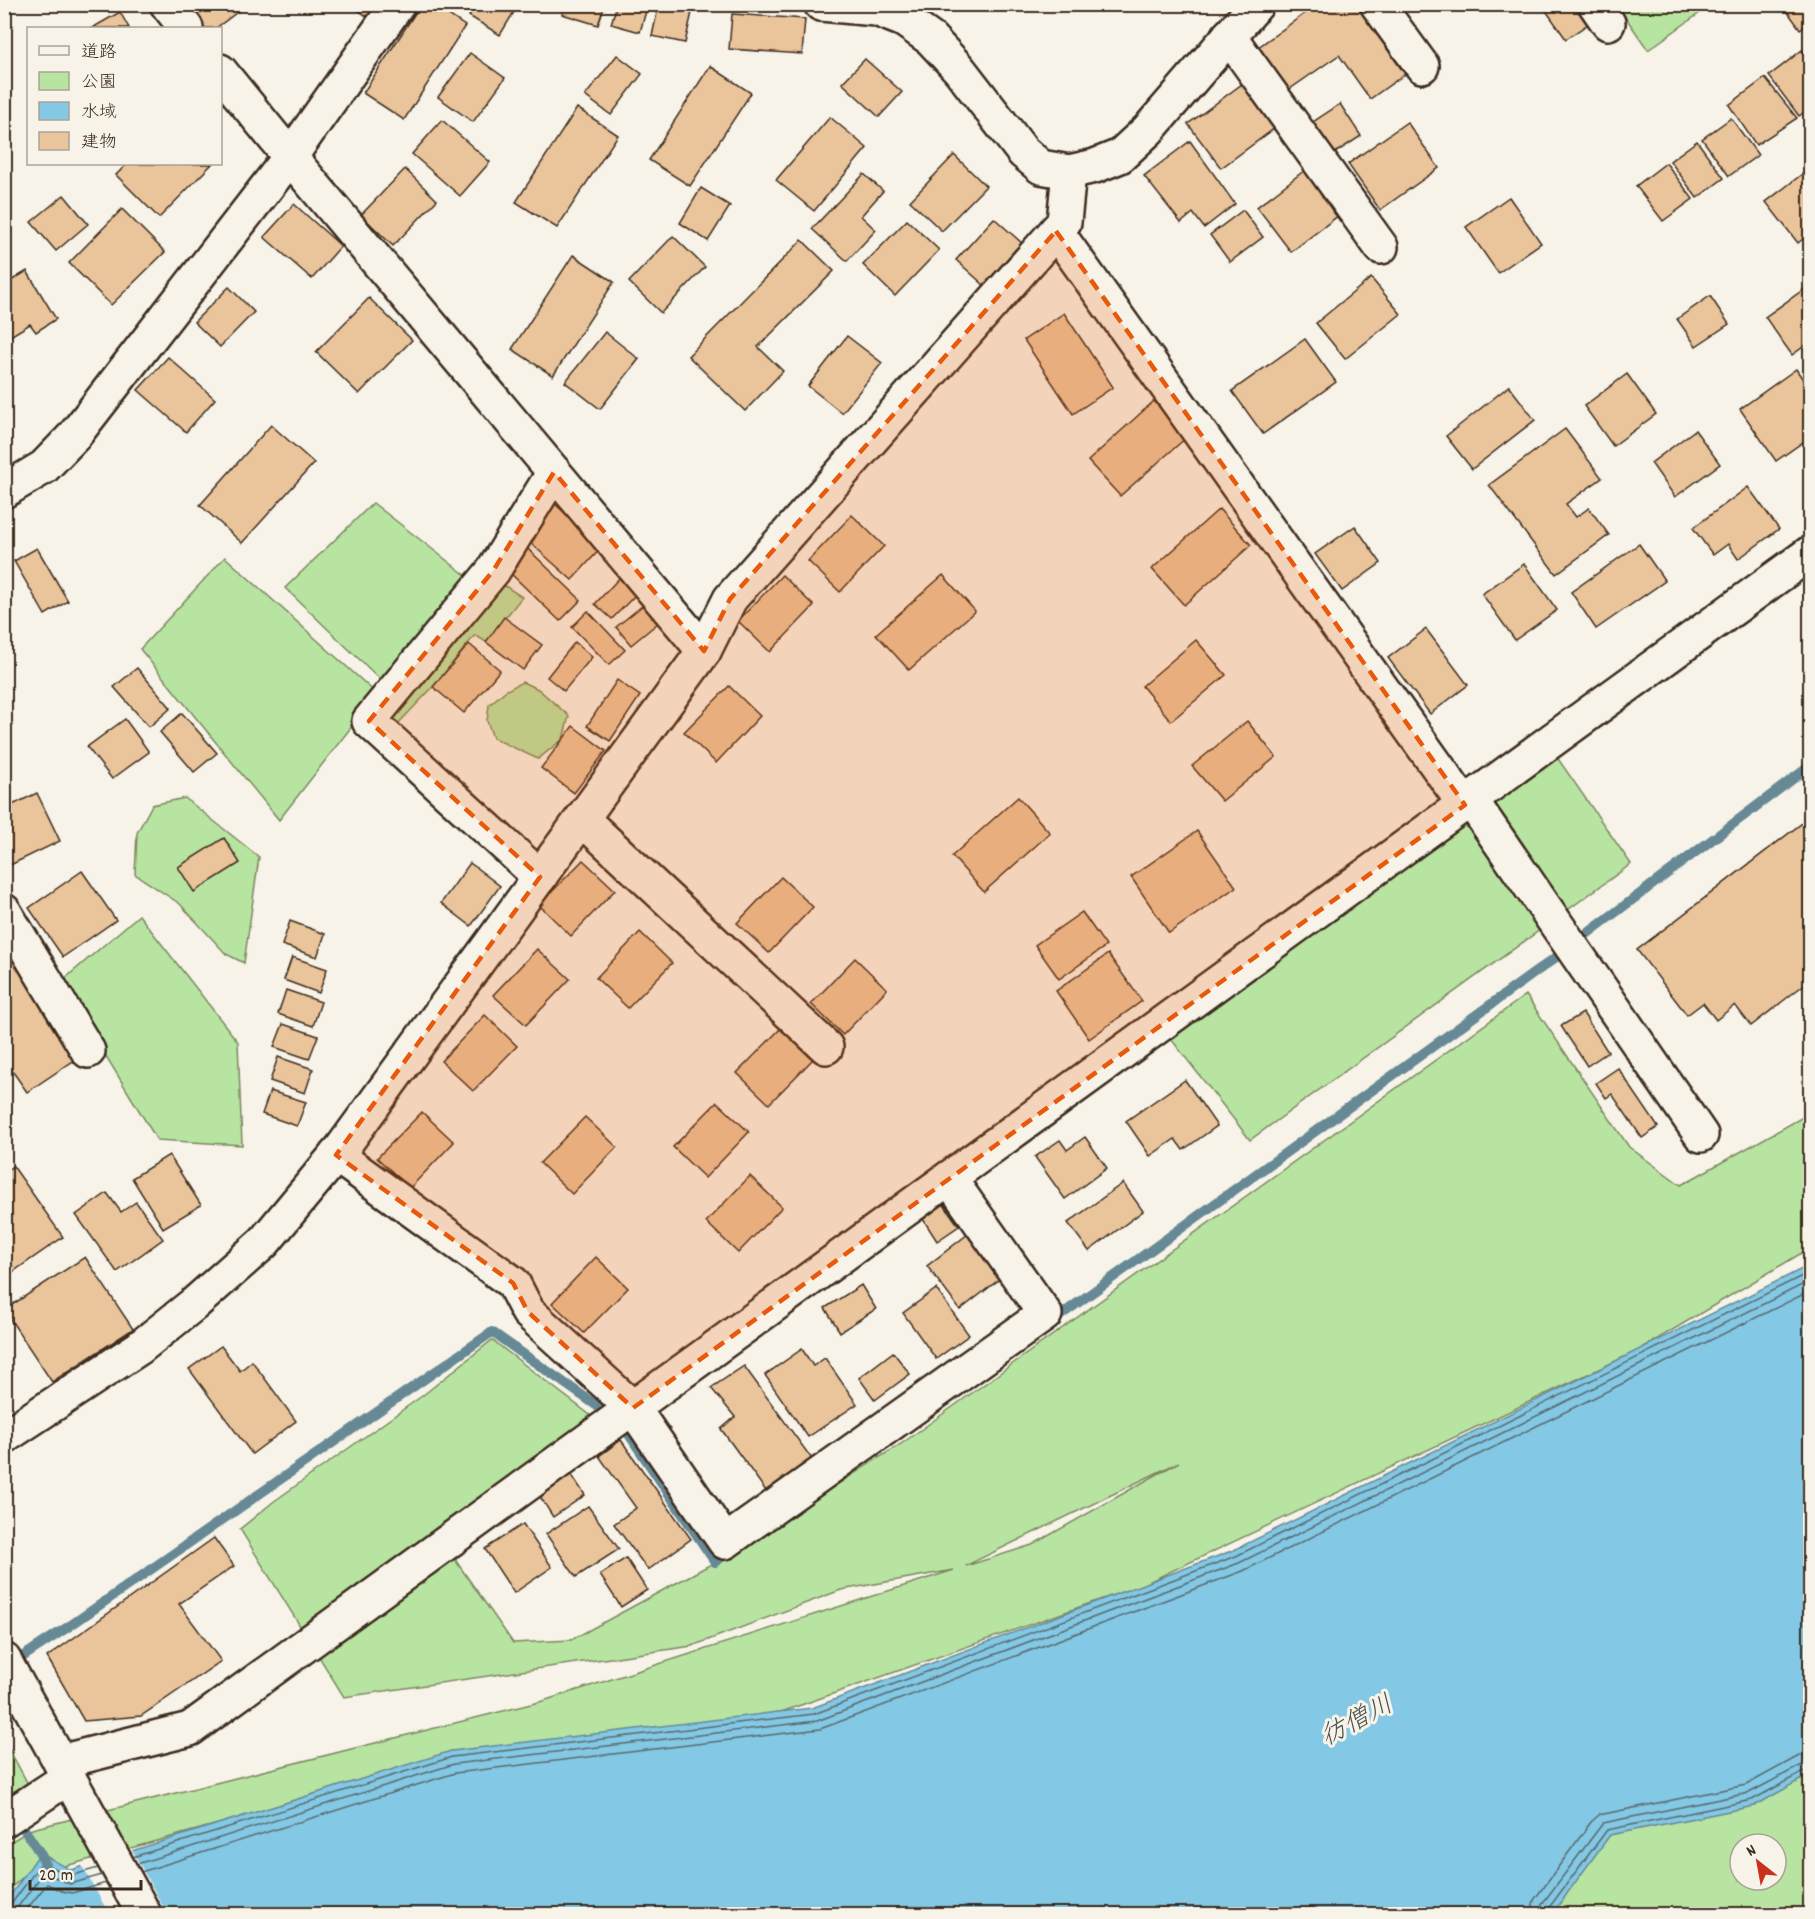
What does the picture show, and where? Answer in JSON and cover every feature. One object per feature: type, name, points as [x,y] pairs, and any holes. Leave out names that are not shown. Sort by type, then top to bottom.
[{"type":"street","points":[[167,4],[185,27]]},
{"type":"street","points":[[4,491],[44,467],[74,436],[290,157],[398,4]]},
{"type":"street","points":[[821,4],[876,9],[913,26],[932,39],[959,69],[1023,152],[1041,167],[1069,172],[1095,166],[1120,156],[1148,130],[1257,4]]},
{"type":"street","points":[[1377,4],[1422,66]]},
{"type":"street","points":[[1229,36],[1381,247]]},
{"type":"street","points":[[222,73],[704,651]]},
{"type":"street","points":[[4,1437],[139,1348],[194,1304],[264,1242],[336,1155],[704,651],[730,599],[1065,222],[1069,172]]},
{"type":"street","points":[[1056,231],[1468,802],[1701,1135]]},
{"type":"street","points":[[540,877],[369,721],[492,571],[554,472]]},
{"type":"street","points":[[4,1820],[70,1780],[190,1729],[1810,553]]},
{"type":"street","points":[[582,819],[826,1047]]},
{"type":"street","points":[[4,911],[88,1051]]},
{"type":"street","points":[[336,1155],[513,1283],[528,1312],[633,1408],[725,1542],[1045,1314],[949,1178]]},
{"type":"street","points":[[4,1660],[144,1914]]},
{"type":"highlighted area","points":[[1056,231],[1465,805],[633,1408],[528,1312],[513,1283],[336,1155],[540,877],[369,721],[493,571],[554,472],[704,651],[730,599]]},
{"type":"green space","points":[[1617,5],[1711,5],[1648,50]]},
{"type":"green space","points":[[373,503],[472,580],[385,684],[285,588]]},
{"type":"green space","points":[[225,557],[377,694],[279,820],[140,649]]},
{"type":"green space","points":[[499,582],[522,597],[486,642],[475,635],[433,687],[394,728],[369,721]]},
{"type":"green space","points":[[522,682],[538,689],[569,716],[563,739],[538,759],[493,738],[487,721],[489,705],[505,691]]},
{"type":"green space","points":[[1554,753],[1631,864],[1250,1140],[1160,1025]]},
{"type":"green space","points":[[185,798],[259,857],[244,963],[226,954],[180,904],[135,874],[137,833],[152,805]]},
{"type":"green space","points":[[139,915],[238,1042],[242,1145],[157,1140],[61,982]]},
{"type":"green space","points":[[1526,995],[1629,1147],[1681,1185],[1810,1113],[1810,1248],[1639,1350],[1142,1585],[784,1711],[229,1821],[22,1878],[5,1893],[5,1845],[32,1829],[543,1701],[954,1570],[841,1590],[692,1646],[344,1697],[240,1529],[273,1502],[422,1396],[492,1340],[594,1418],[469,1512],[456,1561],[513,1643],[571,1640],[715,1562],[901,1444]],"holes":[[[1179,1462],[1032,1545],[966,1566]]]},
{"type":"green space","points":[[8,1747],[29,1786],[5,1800],[5,1750]]},
{"type":"green space","points":[[1810,1773],[1810,1914],[1402,1914],[1599,1820]]},
{"type":"water","name":"彷僧川","points":[[1810,1265],[1810,1775],[1754,1806],[1610,1835],[1552,1914],[5,1914],[5,1903],[40,1853],[71,1870],[451,1751],[812,1708],[1234,1550]]},
{"type":"pier","points":[[131,1848],[167,1914],[109,1914],[81,1864]]},
{"type":"building","points":[[184,4],[248,4],[217,27],[201,27]]},
{"type":"building","points":[[350,4],[379,4],[369,18]]},
{"type":"building","points":[[421,4],[432,4],[465,26],[404,120],[363,93]]},
{"type":"building","points":[[476,4],[502,4],[514,12],[500,35],[469,16]]},
{"type":"building","points":[[565,4],[605,4],[598,25],[562,14]]},
{"type":"building","points":[[617,4],[648,4],[640,32],[611,24]]},
{"type":"building","points":[[659,4],[678,4],[693,8],[685,43],[652,36]]},
{"type":"building","points":[[1318,4],[1356,4],[1405,74],[1370,99],[1339,55],[1287,91],[1257,48]]},
{"type":"building","points":[[1578,4],[1591,22],[1566,39],[1542,5]]},
{"type":"building","points":[[1782,4],[1810,4],[1810,22],[1800,29]]},
{"type":"building","points":[[120,12],[128,27],[94,27]]},
{"type":"building","points":[[732,14],[805,19],[802,54],[729,49]]},
{"type":"building","points":[[1802,50],[1810,61],[1810,108],[1799,116],[1769,76]]},
{"type":"building","points":[[470,53],[505,78],[473,122],[438,97]]},
{"type":"building","points":[[617,55],[642,74],[611,115],[585,96]]},
{"type":"building","points":[[865,59],[902,92],[879,117],[842,83]]},
{"type":"building","points":[[710,66],[751,93],[690,186],[649,160]]},
{"type":"building","points":[[1765,78],[1797,118],[1756,145],[1729,105]]},
{"type":"building","points":[[1242,84],[1275,128],[1221,168],[1188,124]]},
{"type":"building","points":[[1340,104],[1361,136],[1335,153],[1313,122]]},
{"type":"building","points":[[577,108],[618,135],[557,228],[516,202]]},
{"type":"building","points":[[830,117],[867,148],[814,211],[776,180]]},
{"type":"building","points":[[1731,118],[1758,155],[1729,176],[1702,139]]},
{"type":"building","points":[[442,120],[490,162],[460,196],[412,154]]},
{"type":"building","points":[[1407,122],[1439,168],[1380,210],[1348,164]]},
{"type":"building","points":[[1190,141],[1235,204],[1204,228],[1193,213],[1181,223],[1144,176]]},
{"type":"building","points":[[1697,141],[1724,178],[1697,198],[1670,161]]},
{"type":"building","points":[[954,155],[986,186],[942,231],[910,201]]},
{"type":"building","points":[[1666,163],[1693,199],[1663,221],[1636,186]]},
{"type":"building","points":[[126,165],[211,165],[159,218],[116,175]]},
{"type":"building","points":[[1810,168],[1810,233],[1798,243],[1766,202]]},
{"type":"building","points":[[405,169],[437,200],[393,246],[361,215]]},
{"type":"building","points":[[1305,170],[1339,215],[1291,252],[1257,207]]},
{"type":"building","points":[[864,174],[883,191],[861,216],[876,230],[847,261],[812,229]]},
{"type":"building","points":[[701,188],[730,206],[708,241],[680,223]]},
{"type":"building","points":[[64,195],[88,224],[56,251],[31,222]]},
{"type":"building","points":[[1509,197],[1541,243],[1498,273],[1466,227]]},
{"type":"building","points":[[294,204],[341,246],[312,279],[264,237]]},
{"type":"building","points":[[122,209],[165,252],[111,305],[69,263]]},
{"type":"building","points":[[1243,210],[1263,237],[1230,262],[1210,235]]},
{"type":"building","points":[[994,218],[1023,244],[985,286],[956,260]]},
{"type":"building","points":[[907,220],[939,250],[895,296],[863,265]]},
{"type":"building","points":[[673,236],[705,267],[661,313],[629,282]]},
{"type":"building","points":[[802,240],[834,271],[758,347],[783,371],[745,411],[688,356]]},
{"type":"building","points":[[573,255],[614,282],[553,376],[512,349]]},
{"type":"building","points":[[27,271],[56,319],[36,332],[30,324],[4,340],[4,285]]},
{"type":"building","points":[[1371,278],[1401,314],[1345,359],[1316,323]]},
{"type":"building","points":[[229,287],[254,312],[220,347],[194,322]]},
{"type":"building","points":[[1807,287],[1810,292],[1810,342],[1792,355],[1765,317]]},
{"type":"building","points":[[1710,296],[1729,324],[1696,346],[1677,319]]},
{"type":"building","points":[[369,298],[412,340],[359,394],[316,352]]},
{"type":"building","points":[[1064,313],[1113,387],[1073,414],[1024,340]]},
{"type":"building","points":[[605,332],[639,359],[600,409],[565,382]]},
{"type":"building","points":[[847,336],[882,363],[842,413],[808,386]]},
{"type":"building","points":[[1305,339],[1336,382],[1263,434],[1232,391]]},
{"type":"building","points":[[168,357],[215,399],[186,432],[138,390]]},
{"type":"building","points":[[1796,369],[1810,390],[1810,437],[1776,461],[1740,409]]},
{"type":"building","points":[[1627,374],[1656,414],[1613,446],[1584,406]]},
{"type":"building","points":[[1509,386],[1535,420],[1472,469],[1446,436]]},
{"type":"building","points":[[1154,401],[1187,437],[1120,496],[1088,461]]},
{"type":"building","points":[[271,425],[314,463],[242,543],[200,505]]},
{"type":"building","points":[[1565,429],[1602,478],[1566,504],[1576,517],[1589,508],[1609,535],[1556,574],[1489,485]]},
{"type":"building","points":[[1695,430],[1720,464],[1675,497],[1651,463]]},
{"type":"building","points":[[1748,487],[1779,529],[1738,559],[1728,544],[1713,555],[1693,528]]},
{"type":"building","points":[[555,504],[602,547],[572,580],[525,538]]},
{"type":"building","points":[[1219,509],[1251,545],[1184,605],[1152,569]]},
{"type":"building","points":[[852,515],[884,546],[840,592],[808,561]]},
{"type":"building","points":[[1355,526],[1381,563],[1342,591],[1315,554]]},
{"type":"building","points":[[1639,544],[1665,581],[1596,629],[1571,592]]},
{"type":"building","points":[[37,548],[68,601],[45,615],[14,561]]},
{"type":"building","points":[[528,549],[581,600],[560,621],[507,570]]},
{"type":"building","points":[[1524,564],[1557,610],[1515,640],[1482,594]]},
{"type":"building","points":[[622,575],[639,591],[612,619],[595,604]]},
{"type":"building","points":[[782,575],[814,606],[770,652],[738,621]]},
{"type":"building","points":[[943,575],[975,611],[909,670],[876,634]]},
{"type":"building","points":[[648,601],[663,619],[631,645],[616,627]]},
{"type":"building","points":[[588,611],[625,650],[609,665],[572,627]]},
{"type":"building","points":[[504,617],[542,645],[523,670],[486,642]]},
{"type":"building","points":[[1426,629],[1468,685],[1430,714],[1388,658]]},
{"type":"building","points":[[1196,640],[1226,675],[1171,721],[1142,686]]},
{"type":"building","points":[[575,642],[592,657],[564,691],[547,677]]},
{"type":"building","points":[[469,644],[500,670],[464,713],[433,687]]},
{"type":"building","points":[[137,668],[171,708],[149,727],[114,687]]},
{"type":"building","points":[[617,680],[640,696],[610,741],[587,726]]},
{"type":"building","points":[[729,686],[760,716],[716,763],[684,732]]},
{"type":"building","points":[[182,713],[217,753],[194,772],[160,732]]},
{"type":"building","points":[[125,719],[149,752],[112,779],[87,747]]},
{"type":"building","points":[[1247,721],[1276,757],[1222,801],[1192,766]]},
{"type":"building","points":[[573,726],[606,751],[574,793],[541,768]]},
{"type":"building","points":[[37,793],[60,841],[4,868],[4,809]]},
{"type":"building","points":[[1018,797],[1050,833],[984,892],[952,856]]},
{"type":"building","points":[[1810,817],[1810,980],[1751,1026],[1735,1005],[1716,1020],[1703,1003],[1687,1015],[1637,950]]},
{"type":"building","points":[[1197,831],[1236,887],[1169,933],[1131,877]]},
{"type":"building","points":[[224,838],[240,863],[194,892],[178,867]]},
{"type":"building","points":[[583,860],[615,890],[571,936],[539,905]]},
{"type":"building","points":[[470,863],[500,886],[471,926],[441,903]]},
{"type":"building","points":[[82,871],[116,920],[63,957],[29,908]]},
{"type":"building","points":[[781,877],[813,907],[769,953],[737,923]]},
{"type":"building","points":[[1082,912],[1106,946],[1059,979],[1035,945]]},
{"type":"building","points":[[290,921],[325,934],[317,957],[282,945]]},
{"type":"building","points":[[4,925],[88,1051],[27,1092],[4,1059]]},
{"type":"building","points":[[640,932],[672,963],[628,1008],[596,978]]},
{"type":"building","points":[[537,949],[570,979],[526,1025],[493,995]]},
{"type":"building","points":[[1108,954],[1142,1001],[1089,1039],[1056,991]]},
{"type":"building","points":[[292,957],[327,969],[319,993],[284,980]]},
{"type":"building","points":[[855,958],[887,989],[843,1035],[811,1004]]},
{"type":"building","points":[[286,990],[321,1002],[313,1026],[278,1014]]},
{"type":"building","points":[[1583,1013],[1608,1052],[1587,1066],[1561,1026]]},
{"type":"building","points":[[485,1015],[517,1046],[473,1091],[441,1061]]},
{"type":"building","points":[[283,1024],[318,1036],[309,1059],[274,1047]]},
{"type":"building","points":[[782,1027],[814,1058],[769,1104],[737,1073]]},
{"type":"building","points":[[278,1057],[313,1069],[305,1093],[270,1081]]},
{"type":"building","points":[[1618,1068],[1658,1127],[1642,1138],[1612,1094],[1606,1098],[1596,1083]]},
{"type":"building","points":[[1185,1080],[1217,1126],[1183,1150],[1175,1139],[1150,1156],[1126,1121]]},
{"type":"building","points":[[270,1091],[306,1102],[297,1126],[262,1114]]},
{"type":"building","points":[[717,1102],[749,1132],[705,1178],[673,1147]]},
{"type":"building","points":[[422,1112],[454,1142],[410,1188],[377,1158]]},
{"type":"building","points":[[585,1117],[617,1147],[572,1194],[540,1163]]},
{"type":"building","points":[[1085,1137],[1107,1168],[1065,1199],[1035,1157],[1060,1140],[1067,1150]]},
{"type":"building","points":[[169,1155],[201,1205],[163,1228],[132,1178]]},
{"type":"building","points":[[13,1166],[63,1237],[4,1278],[4,1172]]},
{"type":"building","points":[[750,1176],[782,1207],[738,1253],[706,1222]]},
{"type":"building","points":[[1123,1183],[1143,1211],[1089,1251],[1068,1223]]},
{"type":"building","points":[[107,1193],[121,1212],[136,1202],[163,1239],[117,1272],[76,1215]]},
{"type":"building","points":[[942,1202],[959,1226],[937,1241],[921,1216]]},
{"type":"building","points":[[968,1234],[1001,1278],[960,1310],[927,1266]]},
{"type":"building","points":[[85,1257],[133,1329],[52,1382],[4,1310]]},
{"type":"building","points":[[596,1257],[628,1288],[584,1333],[552,1303]]},
{"type":"building","points":[[861,1285],[876,1309],[840,1332],[825,1308]]},
{"type":"building","points":[[936,1289],[969,1335],[936,1359],[903,1313]]},
{"type":"building","points":[[221,1346],[240,1371],[252,1361],[296,1421],[252,1454],[189,1369]]},
{"type":"building","points":[[802,1349],[813,1366],[825,1358],[857,1404],[808,1437],[765,1375]]},
{"type":"building","points":[[893,1352],[910,1374],[875,1400],[859,1378]]},
{"type":"building","points":[[744,1366],[812,1459],[766,1491],[721,1429],[735,1417],[711,1388]]},
{"type":"building","points":[[621,1440],[691,1539],[648,1570],[614,1524],[636,1508],[599,1456]]},
{"type":"building","points":[[571,1474],[585,1495],[553,1517],[539,1495]]},
{"type":"building","points":[[588,1506],[619,1549],[576,1577],[546,1534]]},
{"type":"building","points":[[523,1524],[552,1567],[514,1593],[485,1549]]},
{"type":"building","points":[[214,1538],[234,1566],[179,1604],[221,1661],[141,1716],[84,1721],[47,1657]]},
{"type":"building","points":[[626,1558],[647,1590],[621,1607],[600,1575]]},
{"type":"waterway","points":[[1050,1323],[1555,958],[1810,766]]},
{"type":"waterway","points":[[10,1665],[492,1332],[600,1408],[628,1433],[715,1562],[732,1550]]},
{"type":"waterway","points":[[4,1799],[46,1865]]}]
